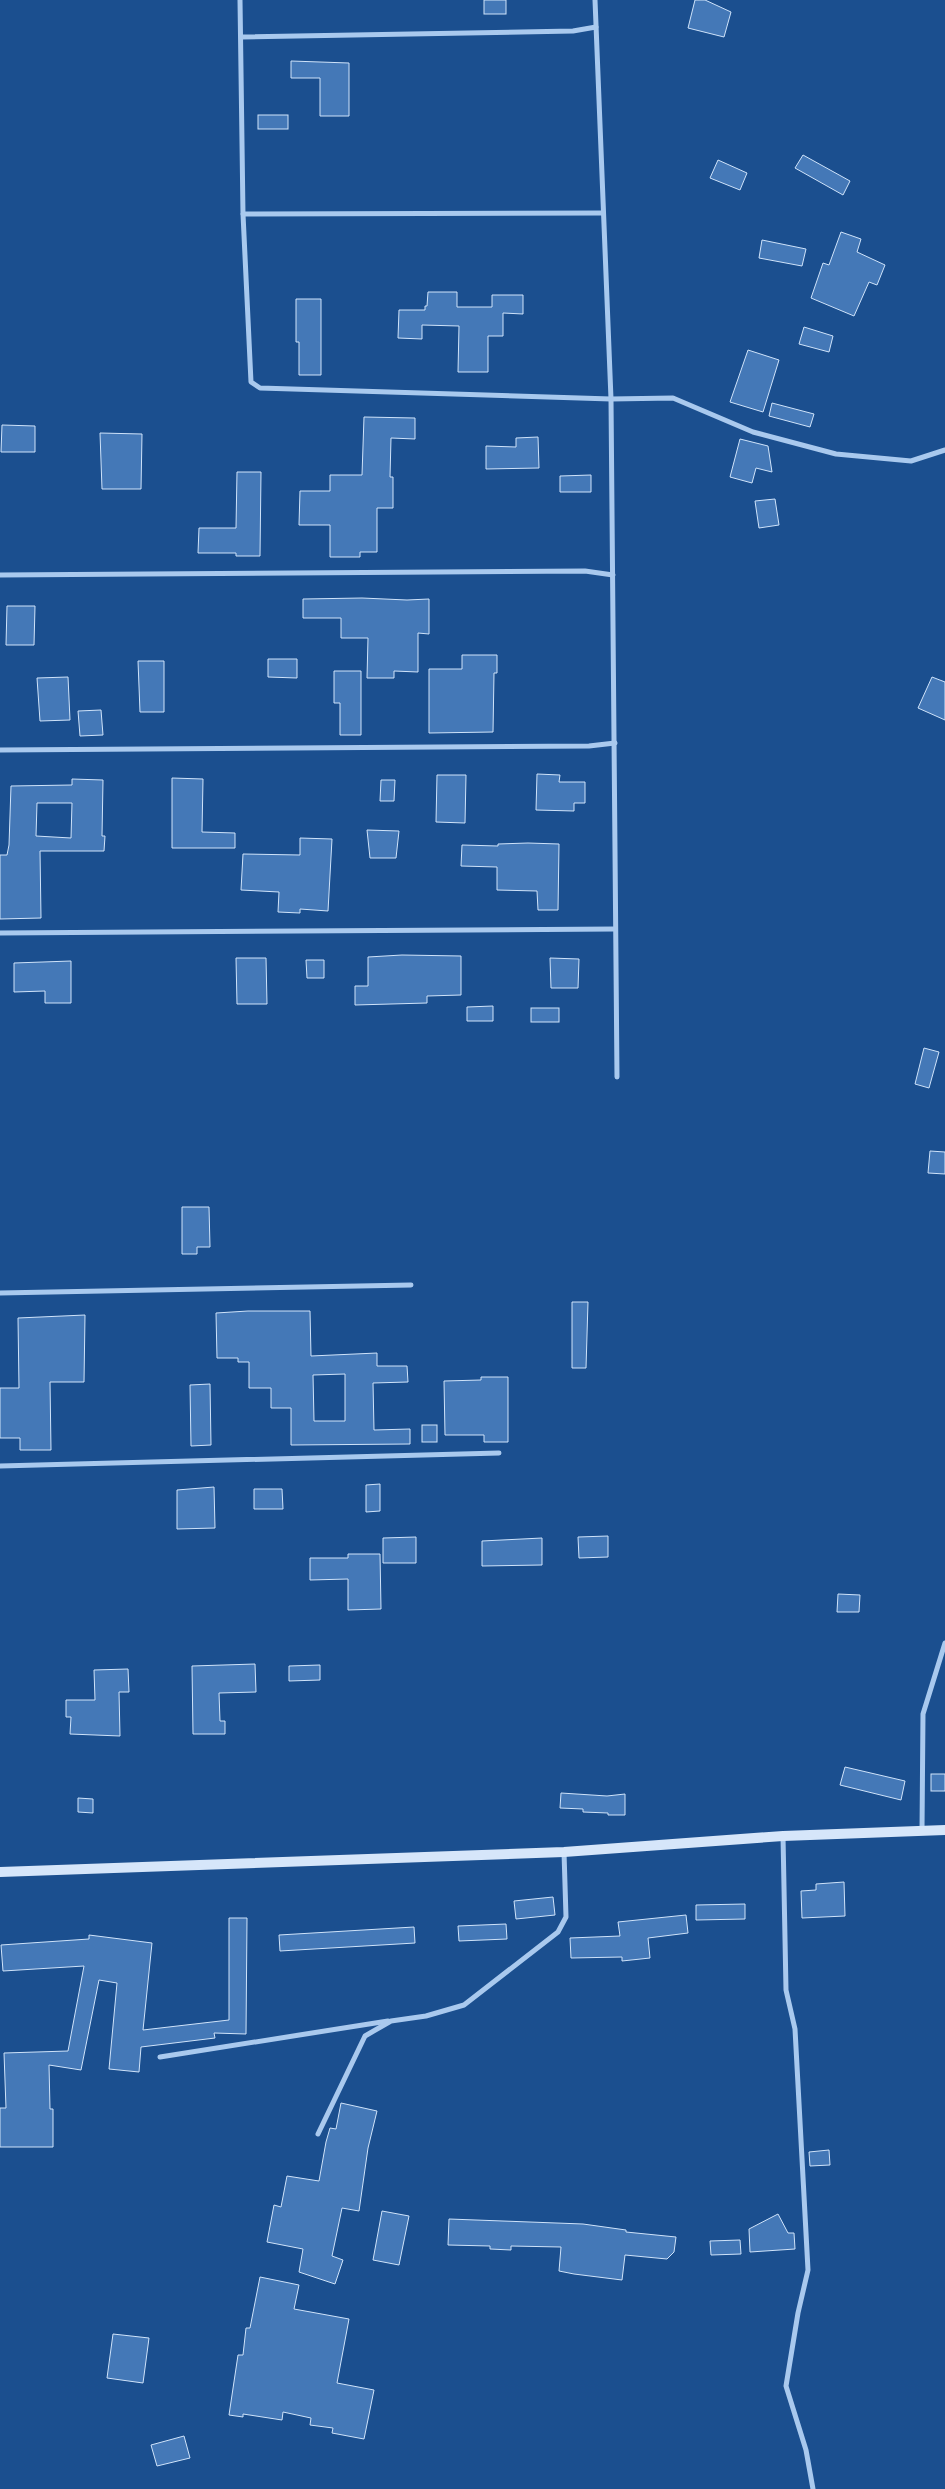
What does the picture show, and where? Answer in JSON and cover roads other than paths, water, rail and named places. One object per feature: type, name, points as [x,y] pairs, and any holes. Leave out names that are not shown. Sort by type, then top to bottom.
[{"type":"main road","points":[[0,1872],[564,1852],[783,1836],[945,1830]]},
{"type":"street","points":[[240,0],[243,214],[249,371],[251,382],[260,388],[611,399],[673,398],[753,432],[836,454],[911,461],[945,450]]},
{"type":"street","points":[[595,0],[611,399],[617,1078]]},
{"type":"street","points":[[242,36],[574,31],[596,27]]},
{"type":"street","points":[[243,214],[603,213]]},
{"type":"street","points":[[0,575],[585,571],[613,575]]},
{"type":"street","points":[[0,750],[590,746],[615,743]]},
{"type":"street","points":[[0,933],[615,930]]},
{"type":"street","points":[[0,1293],[411,1285]]},
{"type":"street","points":[[0,1466],[499,1453]]},
{"type":"street","points":[[922,1830],[923,1714],[945,1643]]},
{"type":"street","points":[[783,1836],[786,1990],[795,2029],[808,2270],[798,2313],[786,2386],[806,2450],[813,2489]]},
{"type":"street","points":[[160,2058],[426,2016],[464,2005],[558,1932],[566,1917],[564,1852]]},
{"type":"street","points":[[318,2134],[365,2036],[391,2021]]}]
